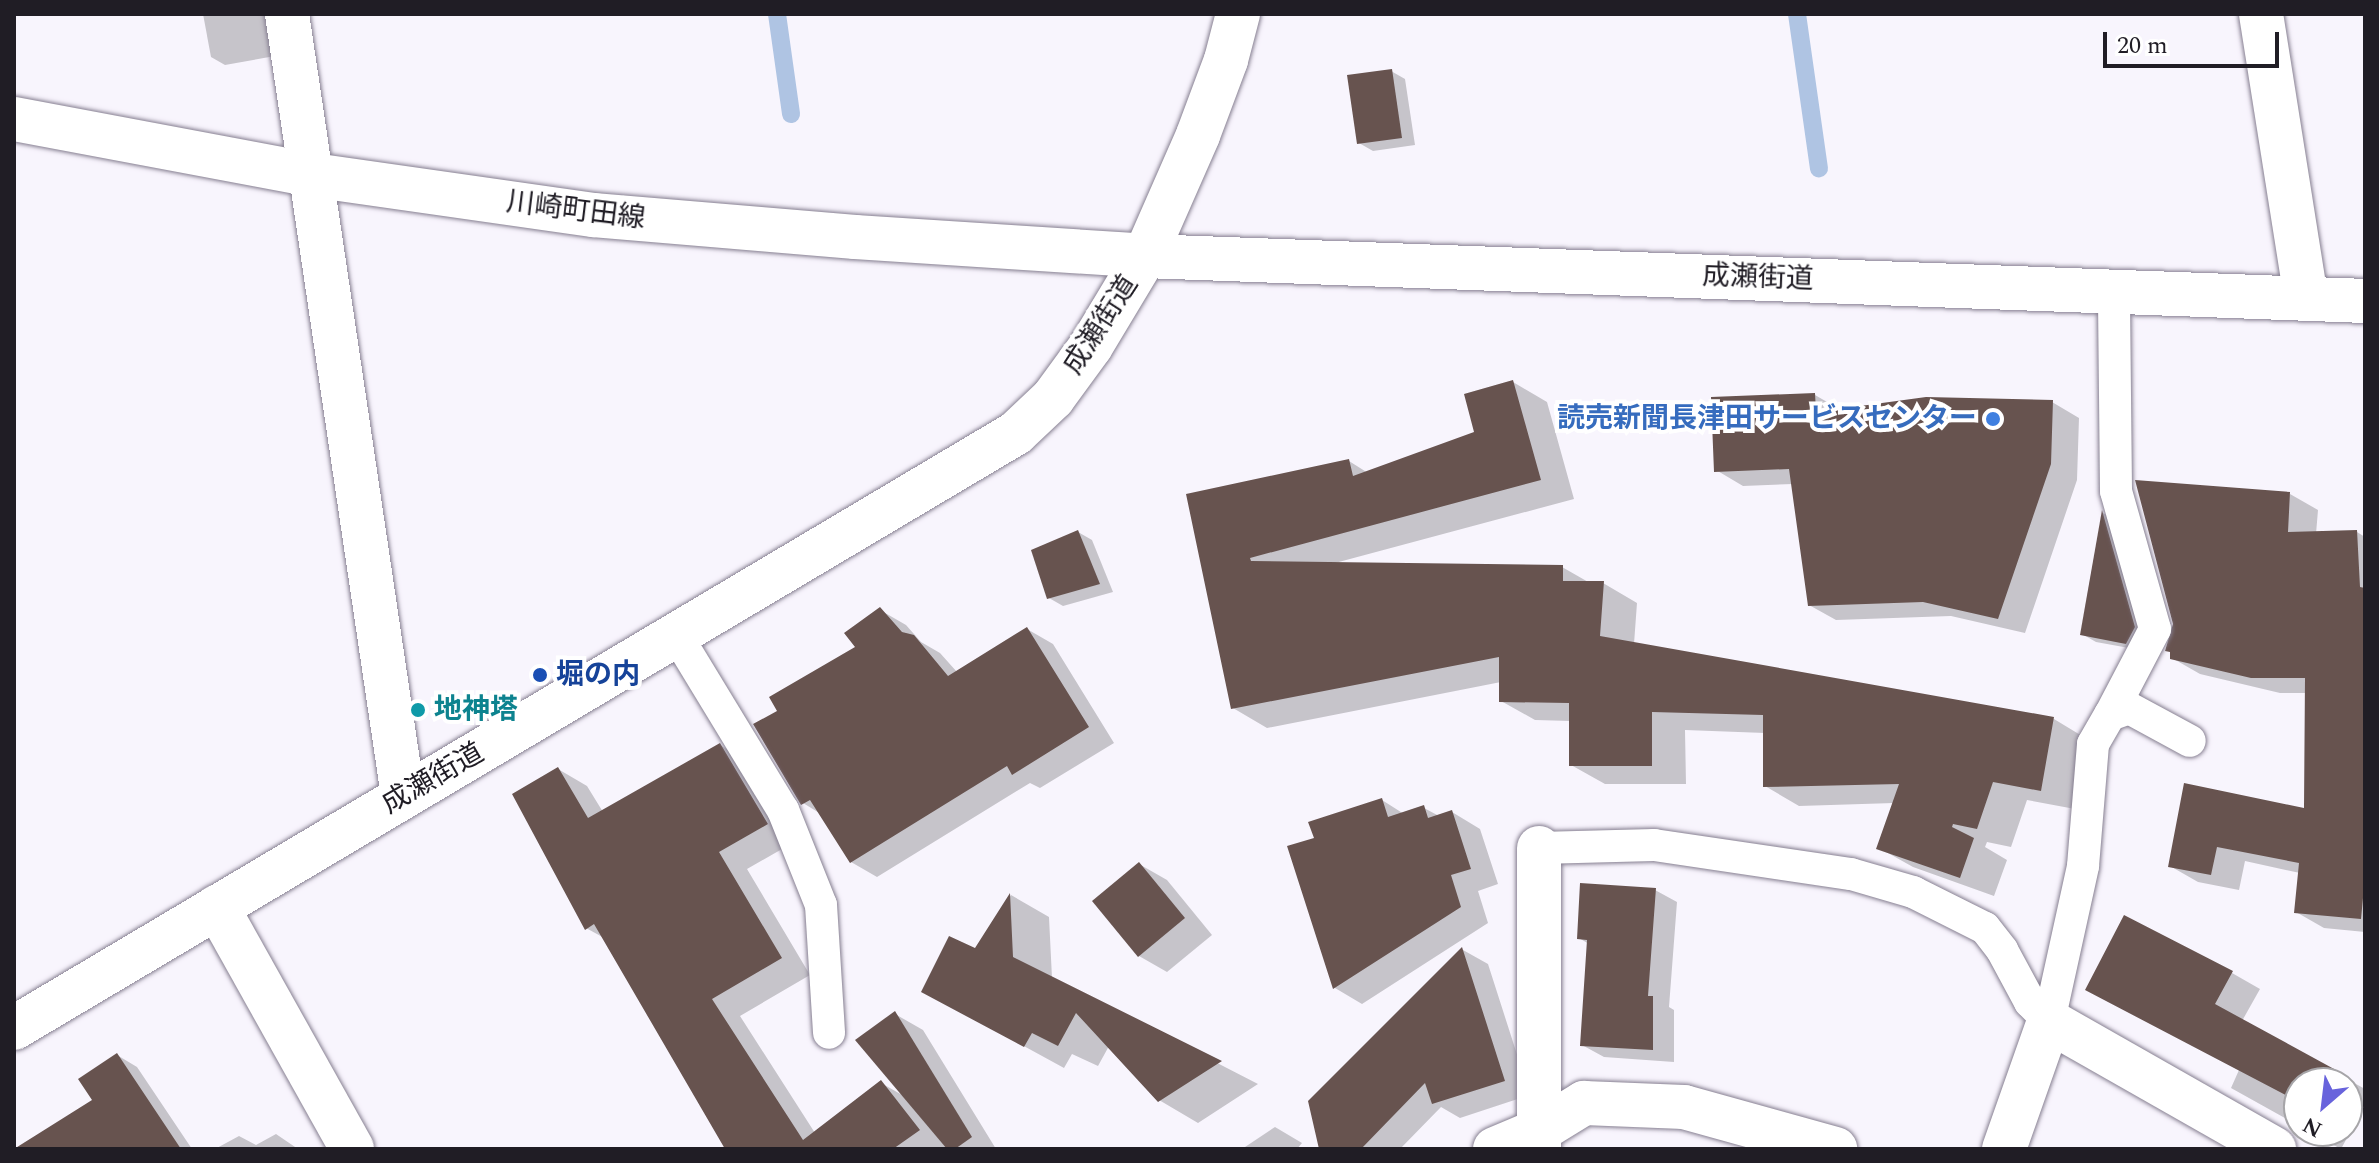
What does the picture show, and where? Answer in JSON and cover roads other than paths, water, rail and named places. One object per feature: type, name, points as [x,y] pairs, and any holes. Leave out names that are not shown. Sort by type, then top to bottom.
[{"type":"main road","points":[[287,14],[403,796]]},
{"type":"main road","points":[[1145,256],[1198,135],[1226,60],[1238,14]]},
{"type":"main road","points":[[2261,14],[2306,298]]},
{"type":"main road","name":"川崎町田線","points":[[14,119],[312,175],[593,215],[855,237],[1145,256]]},
{"type":"main road","name":"成瀬街道","points":[[14,1028],[1016,433],[1053,398],[1085,355],[1145,256],[2365,301]]},
{"type":"main road","points":[[1539,848],[1540,1140]]},
{"type":"main road","points":[[217,907],[352,1149]]},
{"type":"main road","points":[[2004,1149],[2049,1021],[2274,1149]]},
{"type":"main road","points":[[1495,1149],[1540,1140],[1584,1103],[1684,1107],[1835,1149]]},
{"type":"lane","points":[[2049,1021],[2083,866],[2093,744],[2155,629],[2116,491],[2114,291]]},
{"type":"lane","points":[[677,636],[783,810],[821,905],[829,1033]]},
{"type":"lane","points":[[2110,715],[2129,708],[2190,741]]},
{"type":"lane","points":[[1539,848],[1654,845],[1851,874],[1913,892],[1985,928],[2002,950],[2030,1002],[2049,1021]]},
{"type":"waterway","points":[[777,14],[791,114]]},
{"type":"waterway","points":[[1797,14],[1819,168]]},
{"type":"place","name":"読売新聞長津田サービスセンター","points":[[1993,419]]},
{"type":"place","name":"堀の内","points":[[540,675]]},
{"type":"place","name":"地神塔","points":[[418,710]]}]
